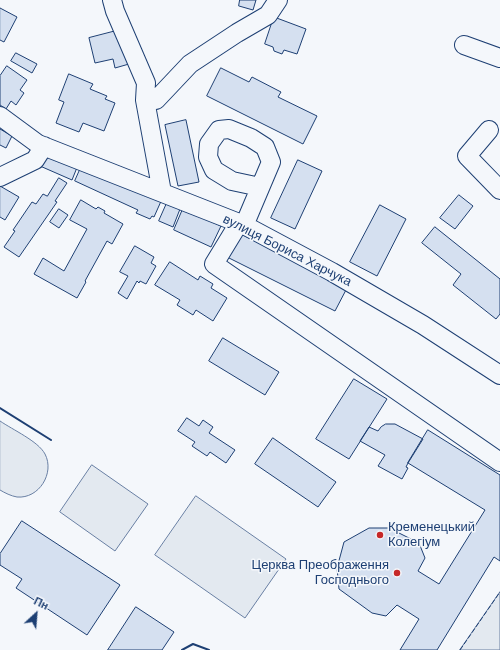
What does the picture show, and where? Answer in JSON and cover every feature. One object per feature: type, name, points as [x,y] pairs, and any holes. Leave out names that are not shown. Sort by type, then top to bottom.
[{"type":"street","points":[[112,0],[114,11],[146,83],[145,100],[161,187],[160,192]]},
{"type":"street","points":[[145,100],[156,100],[190,64],[237,33],[268,15],[278,0]]},
{"type":"street","points":[[464,45],[500,58]]},
{"type":"street","name":"вулиця Бориса Харчука","points":[[0,116],[38,144],[241,224],[332,272],[423,325],[500,375]]},
{"type":"street","points":[[488,130],[467,156],[500,190]]},
{"type":"street","points":[[0,177],[35,160],[44,146]]},
{"type":"street","points":[[260,188],[241,224],[214,264],[500,462]]},
{"type":"shaded area","points":[[0,421],[31,440],[42,449],[48,461],[48,469],[43,483],[32,494],[25,497],[17,497],[0,490]]},
{"type":"shaded area","points":[[92,465],[148,504],[115,551],[60,512]]},
{"type":"shaded area","points":[[196,496],[286,559],[245,618],[155,555]]},
{"type":"shaded area","points":[[500,592],[500,650],[460,650]]},
{"type":"building","points":[[240,0],[256,0],[253,10],[239,6]]},
{"type":"building","points":[[0,8],[17,17],[4,42],[0,40]]},
{"type":"building","points":[[274,17],[306,29],[297,54],[284,50],[282,54],[274,51],[273,47],[265,44]]},
{"type":"building","points":[[120,30],[129,64],[115,68],[113,59],[95,63],[89,38]]},
{"type":"building","points":[[16,53],[37,64],[32,73],[11,61]]},
{"type":"building","points":[[7,66],[27,80],[20,90],[24,93],[16,105],[11,101],[6,109],[0,105],[0,76]]},
{"type":"building","points":[[221,68],[249,82],[252,77],[281,92],[278,97],[317,116],[303,144],[207,96]]},
{"type":"building","points":[[69,74],[93,84],[90,89],[107,96],[105,99],[115,103],[104,131],[83,123],[79,132],[56,123],[64,102],[59,100]]},
{"type":"building","points":[[186,120],[199,182],[178,186],[165,125]]},
{"type":"building","points":[[0,129],[12,136],[6,148],[0,145]]},
{"type":"building","points":[[46,151],[78,165],[72,180],[40,166]]},
{"type":"building","points":[[298,160],[322,171],[295,229],[271,218]]},
{"type":"building","points":[[83,163],[162,199],[154,217],[152,216],[150,219],[136,213],[138,210],[75,181]]},
{"type":"building","points":[[59,178],[67,183],[55,201],[57,202],[19,257],[4,247],[15,231],[13,230],[32,202],[36,204],[43,194],[47,196]]},
{"type":"building","points":[[0,186],[19,197],[5,220],[0,217]]},
{"type":"building","points":[[459,195],[473,206],[455,229],[440,218]]},
{"type":"building","points":[[81,200],[96,209],[98,207],[105,211],[104,213],[123,224],[112,244],[107,241],[77,298],[34,274],[43,258],[64,271],[87,229],[70,220]]},
{"type":"building","points":[[167,203],[180,209],[173,227],[159,221]]},
{"type":"building","points":[[380,205],[406,219],[377,276],[350,262]]},
{"type":"building","points":[[59,209],[68,215],[59,228],[50,222]]},
{"type":"building","points":[[183,209],[221,226],[211,247],[174,230]]},
{"type":"building","points":[[435,227],[500,279],[500,314],[496,319],[453,285],[461,274],[422,243]]},
{"type":"building","points":[[239,233],[347,288],[335,311],[227,257]]},
{"type":"building","points":[[135,246],[154,257],[151,263],[156,266],[146,284],[140,281],[139,283],[137,281],[127,299],[118,293],[128,276],[120,272]]},
{"type":"building","points":[[170,262],[198,280],[200,276],[213,284],[211,288],[227,298],[213,321],[196,310],[193,315],[177,305],[180,300],[155,285]]},
{"type":"building","points":[[223,338],[279,372],[265,395],[209,361]]},
{"type":"building","points":[[354,379],[387,399],[349,459],[316,439]]},
{"type":"building","points":[[187,418],[199,426],[203,420],[213,427],[209,433],[235,450],[226,463],[210,452],[207,456],[192,446],[195,442],[178,431]]},
{"type":"building","points":[[386,424],[395,424],[423,439],[408,463],[406,467],[408,468],[402,479],[378,466],[385,455],[360,441],[369,427],[378,431]]},
{"type":"building","name":"Кременецький Колегіум","points":[[428,430],[500,475],[500,561],[494,557],[437,650],[400,650],[419,619],[397,605],[386,616],[372,613],[339,589],[337,568],[344,542],[369,528],[389,528],[419,543],[425,558],[418,571],[439,584],[485,510],[408,463]]},
{"type":"building","points":[[273,438],[336,482],[318,507],[255,464]]},
{"type":"building","points":[[22,521],[120,585],[87,635],[16,588],[22,579],[0,565],[0,554]]},
{"type":"building","points":[[136,607],[174,632],[162,650],[108,650]]},
{"type":"fence","points":[[460,650],[500,592]]},
{"type":"wall","points":[[0,408],[51,440]]},
{"type":"wall","points":[[182,650],[193,644],[209,650]]},
{"type":"place","name":"Кременецький Колегіум","points":[[380,535]]},
{"type":"place","name":"Церква Преображення Господнього","points":[[397,573]]}]
